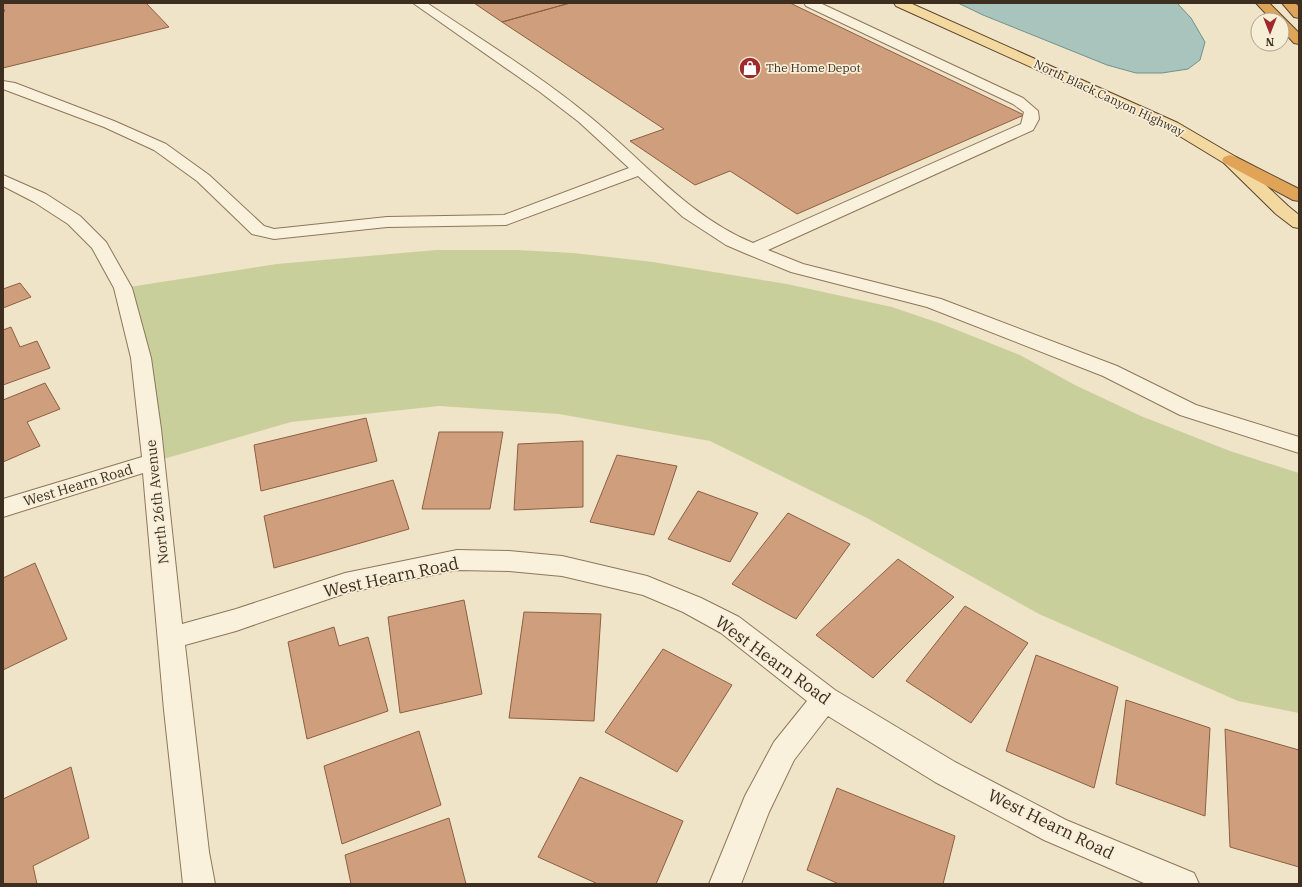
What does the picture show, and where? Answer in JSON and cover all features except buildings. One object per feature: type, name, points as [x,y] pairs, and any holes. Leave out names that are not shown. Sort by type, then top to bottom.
[{"type":"highway","points":[[1262,3],[1271,12]]},
{"type":"highway","points":[[1288,3],[1299,14]]},
{"type":"highway","points":[[1290,31],[1299,40]]},
{"type":"highway","points":[[1230,160],[1299,196]]},
{"type":"main road","name":"North Black Canyon Highway","points":[[900,3],[1174,126],[1230,160],[1282,210],[1299,223]]},
{"type":"street","points":[[419,3],[555,97],[584,119],[689,213],[732,241],[797,268],[934,303],[1110,371],[1188,410],[1299,445]]},
{"type":"street","points":[[753,250],[1028,127],[1031,119],[1031,111],[1018,101],[810,3]]},
{"type":"street","points":[[3,85],[10,86],[109,124],[160,147],[203,178],[258,230],[274,234],[387,222],[506,220],[640,169]]},
{"type":"street","name":"North 26th Avenue","points":[[3,180],[40,198],[74,220],[100,246],[123,288],[141,358],[154,462],[171,638],[194,852],[199,884]]},
{"type":"street","name":"West Hearn Road","points":[[3,508],[154,462]]},
{"type":"street","name":"West Hearn Road","points":[[171,638],[236,620],[345,583],[457,560],[517,562],[562,566],[647,586],[692,605],[730,625],[774,657],[825,698],[945,772],[1055,830],[1183,884]]},
{"type":"street","points":[[725,884],[756,806],[784,751],[825,698]]},
{"type":"green space","points":[[436,250],[517,250],[574,253],[653,262],[787,284],[892,307],[942,324],[1020,355],[1075,385],[1141,416],[1230,451],[1299,473],[1299,713],[1238,701],[1039,614],[867,518],[710,441],[559,414],[439,406],[291,422],[153,462],[123,288],[277,264]]},
{"type":"water","points":[[958,3],[1177,3],[1191,18],[1205,42],[1200,60],[1188,69],[1162,73],[1136,73],[1107,65],[983,15]]},
{"type":"place","name":"The Home Depot","points":[[750,68]]}]
